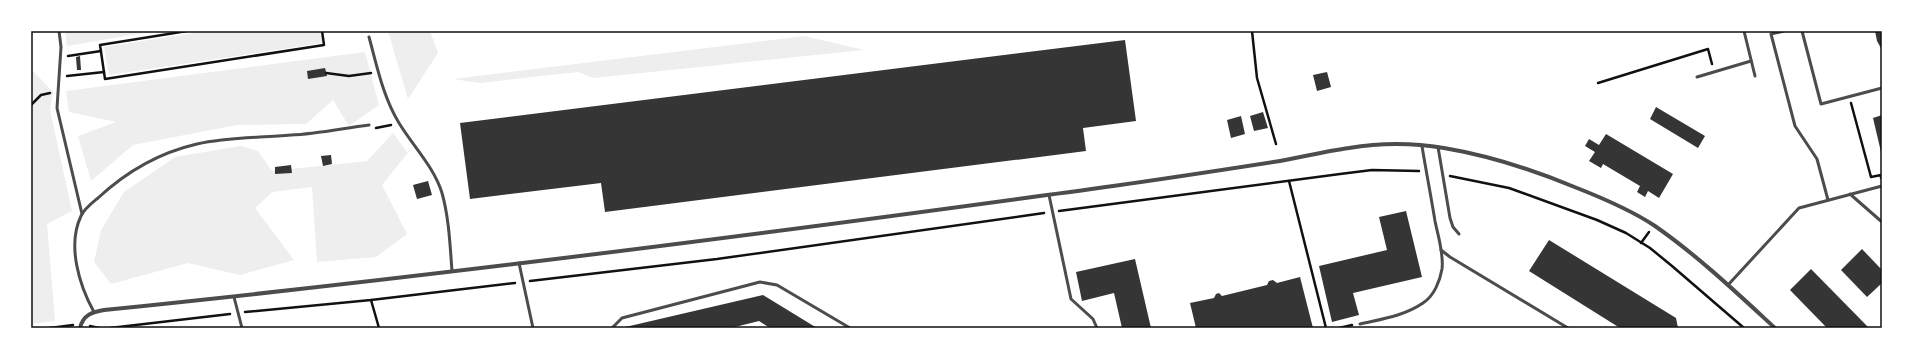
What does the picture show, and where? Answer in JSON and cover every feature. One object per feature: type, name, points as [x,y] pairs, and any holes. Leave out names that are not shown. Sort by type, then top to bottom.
[{"type":"street","points":[[80,326],[86,316],[94,312],[519,264],[1049,195],[1281,160],[1350,148],[1378,146],[1422,146],[1438,147],[1470,153],[1524,167],[1618,205],[1654,226],[1728,285],[1775,328]]},
{"type":"lane","points":[[59,31],[57,108],[82,214],[75,241],[77,271],[85,296],[94,312]]},
{"type":"lane","points":[[1744,31],[1754,76]]},
{"type":"lane","points":[[1784,31],[1771,34],[1795,126],[1817,159],[1828,200]]},
{"type":"lane","points":[[1802,31],[1821,104],[1882,88]]},
{"type":"lane","points":[[369,37],[388,103],[399,124],[426,162],[442,192],[449,229],[452,271]]},
{"type":"lane","points":[[1697,77],[1751,62]]},
{"type":"lane","points":[[82,214],[115,182],[160,154],[198,144],[263,136],[291,136],[370,125]]},
{"type":"lane","points":[[1360,324],[1395,317],[1424,302],[1432,294],[1439,281],[1442,268],[1441,250],[1422,146]]},
{"type":"lane","points":[[1438,147],[1450,218],[1453,227],[1459,234]]},
{"type":"lane","points":[[1728,285],[1799,208],[1882,186]]},
{"type":"lane","points":[[1850,194],[1882,222]]},
{"type":"lane","points":[[1049,195],[1071,299],[1093,319],[1097,328]]},
{"type":"lane","points":[[1441,250],[1450,257],[1568,328]]},
{"type":"lane","points":[[519,264],[533,328]]},
{"type":"lane","points":[[612,328],[622,318],[760,282],[778,285],[850,328]]},
{"type":"lane","points":[[234,297],[242,328]]},
{"type":"path","points":[[187,31],[100,45],[105,79],[324,45],[322,31]]},
{"type":"path","points":[[1252,31],[1257,78],[1276,144]]},
{"type":"path","points":[[1598,83],[1708,49],[1714,72]]},
{"type":"path","points":[[59,57],[101,51]]},
{"type":"path","points":[[58,77],[104,72]]},
{"type":"path","points":[[326,73],[349,76],[379,72]]},
{"type":"path","points":[[31,105],[41,95],[58,91]]},
{"type":"path","points":[[1849,97],[1871,177],[1880,175],[1882,180]]},
{"type":"path","points":[[376,129],[385,127]]},
{"type":"path","points":[[110,328],[238,313],[371,300],[717,259],[1052,212],[1372,170],[1426,172]]},
{"type":"path","points":[[1443,174],[1509,188],[1597,220],[1626,233],[1650,248],[1744,328]]},
{"type":"path","points":[[1289,181],[1326,328]]},
{"type":"path","points":[[371,300],[379,328]]},
{"type":"path","points":[[1338,328],[1360,324]]},
{"type":"path","points":[[50,328],[80,326]]},
{"type":"shaded area","points":[[65,31],[156,31],[67,46]]},
{"type":"shaded area","points":[[206,31],[320,31],[322,43],[109,75],[104,47]]},
{"type":"shaded area","points":[[388,31],[430,31],[438,53],[408,99]]},
{"type":"shaded area","points":[[804,36],[864,50],[594,78],[578,72],[480,83],[453,79]]},
{"type":"shaded area","points":[[365,52],[379,105],[349,126],[333,100],[306,124],[237,125],[133,145],[91,181],[78,136],[116,122],[69,112],[66,91]]},
{"type":"shaded area","points":[[31,69],[53,92],[50,110],[72,211],[47,224],[55,321],[31,324]]},
{"type":"shaded area","points":[[393,133],[408,153],[382,185],[407,234],[376,257],[317,262],[312,187],[272,192],[255,208],[294,260],[240,275],[188,263],[111,284],[94,262],[101,230],[124,192],[175,157],[241,146],[258,151],[272,171],[367,161]]},
{"type":"building","points":[[1875,31],[1882,31],[1882,50],[1877,41]]},
{"type":"building","points":[[1125,40],[1136,121],[1083,128],[1086,151],[605,212],[601,183],[470,199],[460,123]]},
{"type":"building","points":[[80,56],[81,70],[77,70],[76,57]]},
{"type":"building","points":[[325,68],[327,76],[308,79],[307,71]]},
{"type":"building","points":[[1327,72],[1331,87],[1317,91],[1313,75]]},
{"type":"building","points":[[1656,107],[1705,136],[1698,148],[1650,119]]},
{"type":"building","points":[[1263,112],[1268,128],[1254,131],[1250,116]]},
{"type":"building","points":[[1882,115],[1882,152],[1881,152],[1873,118]]},
{"type":"building","points":[[1241,116],[1245,134],[1231,138],[1227,120]]},
{"type":"building","points":[[1606,134],[1673,174],[1659,198],[1648,191],[1645,197],[1637,192],[1640,186],[1603,164],[1601,168],[1589,161],[1595,152],[1585,146],[1589,139],[1599,145]]},
{"type":"building","points":[[331,155],[332,164],[323,166],[321,156]]},
{"type":"building","points":[[291,165],[292,173],[275,174],[275,167]]},
{"type":"building","points":[[428,181],[432,195],[417,199],[413,185]]},
{"type":"building","points":[[1406,211],[1422,277],[1353,293],[1359,315],[1332,322],[1319,266],[1387,250],[1379,217]]},
{"type":"building","points":[[1549,240],[1676,318],[1678,328],[1620,328],[1529,271]]},
{"type":"building","points":[[1862,249],[1882,270],[1882,283],[1867,297],[1841,270]]},
{"type":"building","points":[[1135,259],[1151,328],[1122,328],[1114,293],[1082,301],[1076,272]]},
{"type":"building","points":[[1811,269],[1869,328],[1827,328],[1790,290]]},
{"type":"building","points":[[1300,277],[1313,328],[1196,328],[1190,303],[1214,298],[1216,294],[1219,293],[1222,296],[1267,285],[1269,281],[1273,280],[1277,283]]},
{"type":"building","points":[[763,295],[817,328],[770,328],[759,321],[731,328],[621,328]]}]
